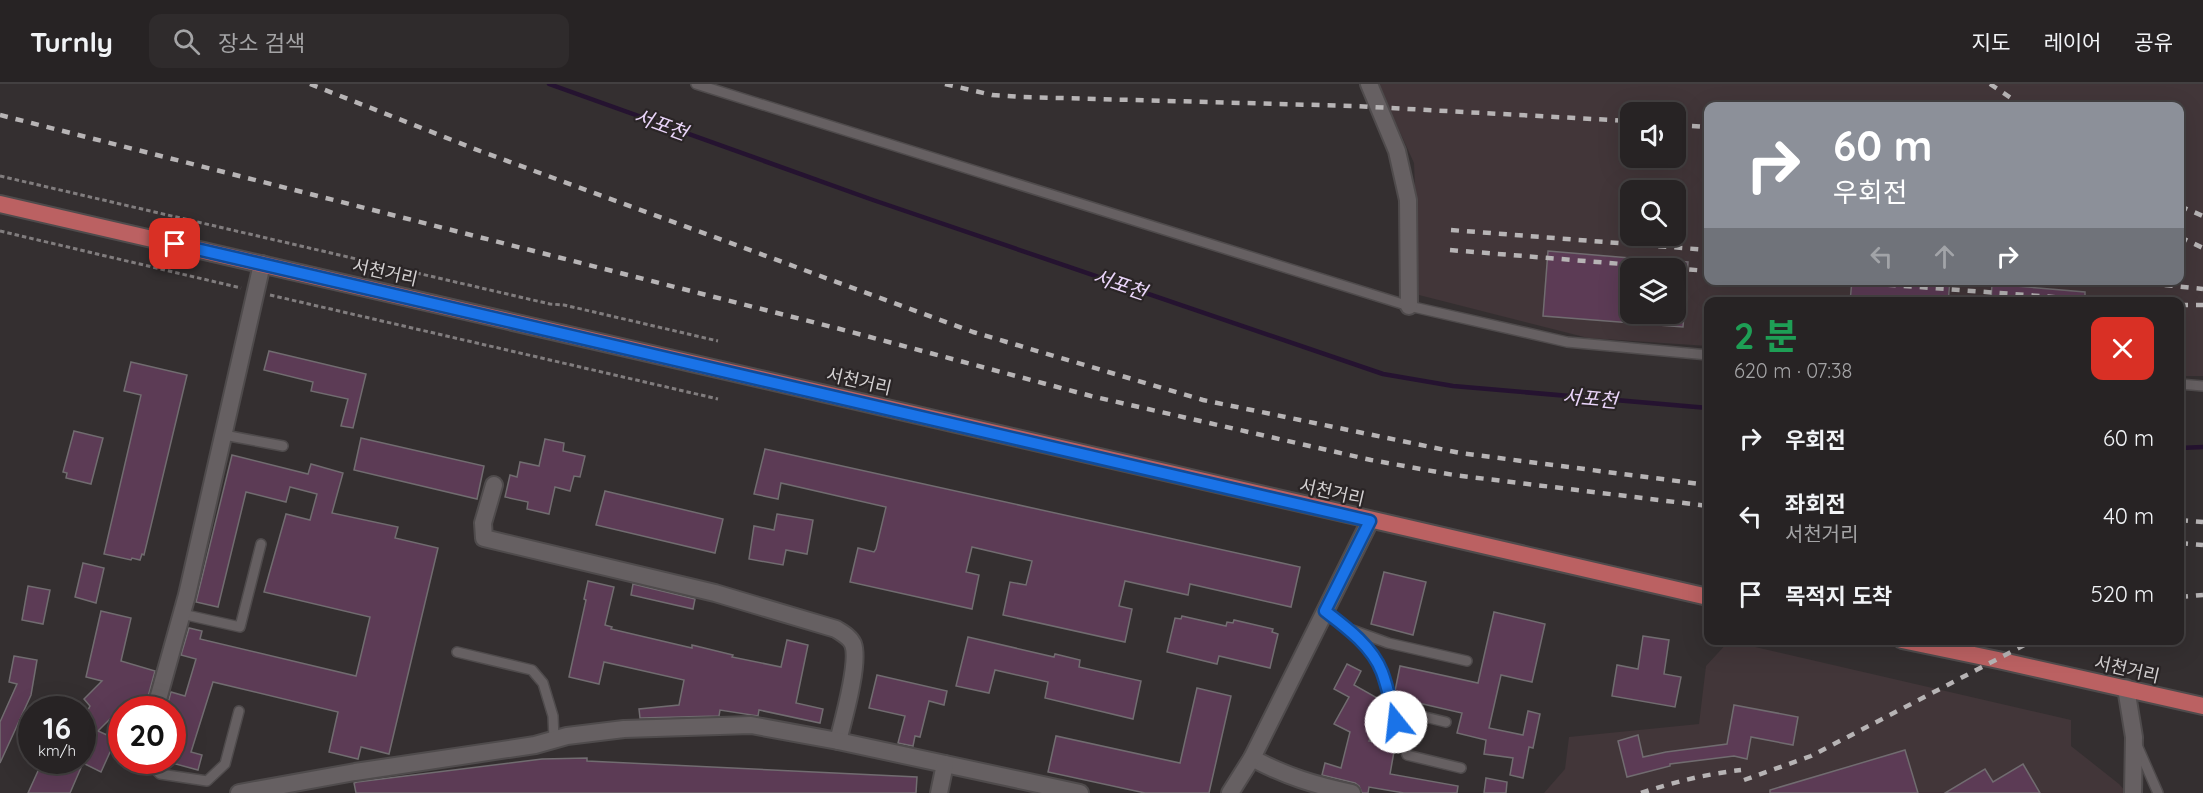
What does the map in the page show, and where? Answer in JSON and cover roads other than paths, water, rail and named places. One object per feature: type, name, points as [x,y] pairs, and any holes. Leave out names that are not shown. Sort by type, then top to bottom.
[{"type":"main road","name":"서천거리","points":[[0,204],[1704,596]]},
{"type":"main road","name":"서천거리","points":[[1925,645],[2203,706]]},
{"type":"street","points":[[1370,84],[1397,151],[1408,200],[1409,306]]},
{"type":"street","points":[[158,696],[182,614],[262,264]]},
{"type":"street","points":[[494,484],[483,522],[484,538],[715,593],[836,629],[848,637],[854,646],[854,662],[838,741]]},
{"type":"street","points":[[1230,793],[1252,758],[1370,521]]},
{"type":"street","points":[[2126,688],[2134,737],[2133,793]]},
{"type":"street","points":[[239,793],[316,786],[535,745],[567,736],[624,729],[751,725],[838,741],[1080,793]]},
{"type":"street","points":[[1252,758],[1279,773],[1352,793]]},
{"type":"street","points":[[939,793],[945,764]]},
{"type":"lane","points":[[696,84],[1409,306],[1567,342],[1704,355]]},
{"type":"lane","points":[[2184,384],[2203,386]]},
{"type":"lane","points":[[224,435],[283,446]]},
{"type":"lane","points":[[182,614],[240,627],[261,544]]},
{"type":"lane","points":[[1325,611],[1349,629],[1370,651],[1381,670],[1407,755],[1461,768]]},
{"type":"lane","points":[[1349,629],[1388,643],[1467,661]]},
{"type":"lane","points":[[457,652],[532,670],[543,683],[553,716],[554,739]]},
{"type":"lane","points":[[1392,710],[1446,722]]},
{"type":"lane","points":[[160,774],[207,781],[225,764],[239,711]]},
{"type":"lane","points":[[2134,737],[2158,793]]},
{"type":"waterway","name":"서포천","points":[[549,84],[873,200],[1383,374],[1453,386],[1704,408]]},
{"type":"waterway","name":"서포천","points":[[2184,448],[2203,447]]},
{"type":"railway","points":[[310,84],[480,151],[973,332],[1203,400],[1460,453],[1704,484]]},
{"type":"railway","points":[[945,84],[992,95],[1023,97],[1354,106],[1620,120]]},
{"type":"railway","points":[[1990,84],[2017,102]]},
{"type":"railway","points":[[0,115],[840,329],[1091,396],[1371,460],[1454,475],[1704,506]]},
{"type":"railway","points":[[1686,126],[1704,127]]},
{"type":"railway","points":[[2184,208],[2203,216]]},
{"type":"railway","points":[[1451,230],[1704,250]]},
{"type":"railway","points":[[2184,239],[2203,248]]},
{"type":"railway","points":[[1450,250],[1704,271]]},
{"type":"railway","points":[[1892,285],[2054,297]]},
{"type":"railway","points":[[2165,285],[2203,289]]},
{"type":"railway","points":[[2184,305],[2203,305]]},
{"type":"railway","points":[[2184,520],[2203,522]]},
{"type":"railway","points":[[2184,543],[2203,545]]},
{"type":"railway","points":[[2184,597],[2203,595]]},
{"type":"railway","points":[[1744,780],[1811,756],[2024,645]]},
{"type":"railway","points":[[1641,793],[1690,779],[1741,770]]}]
